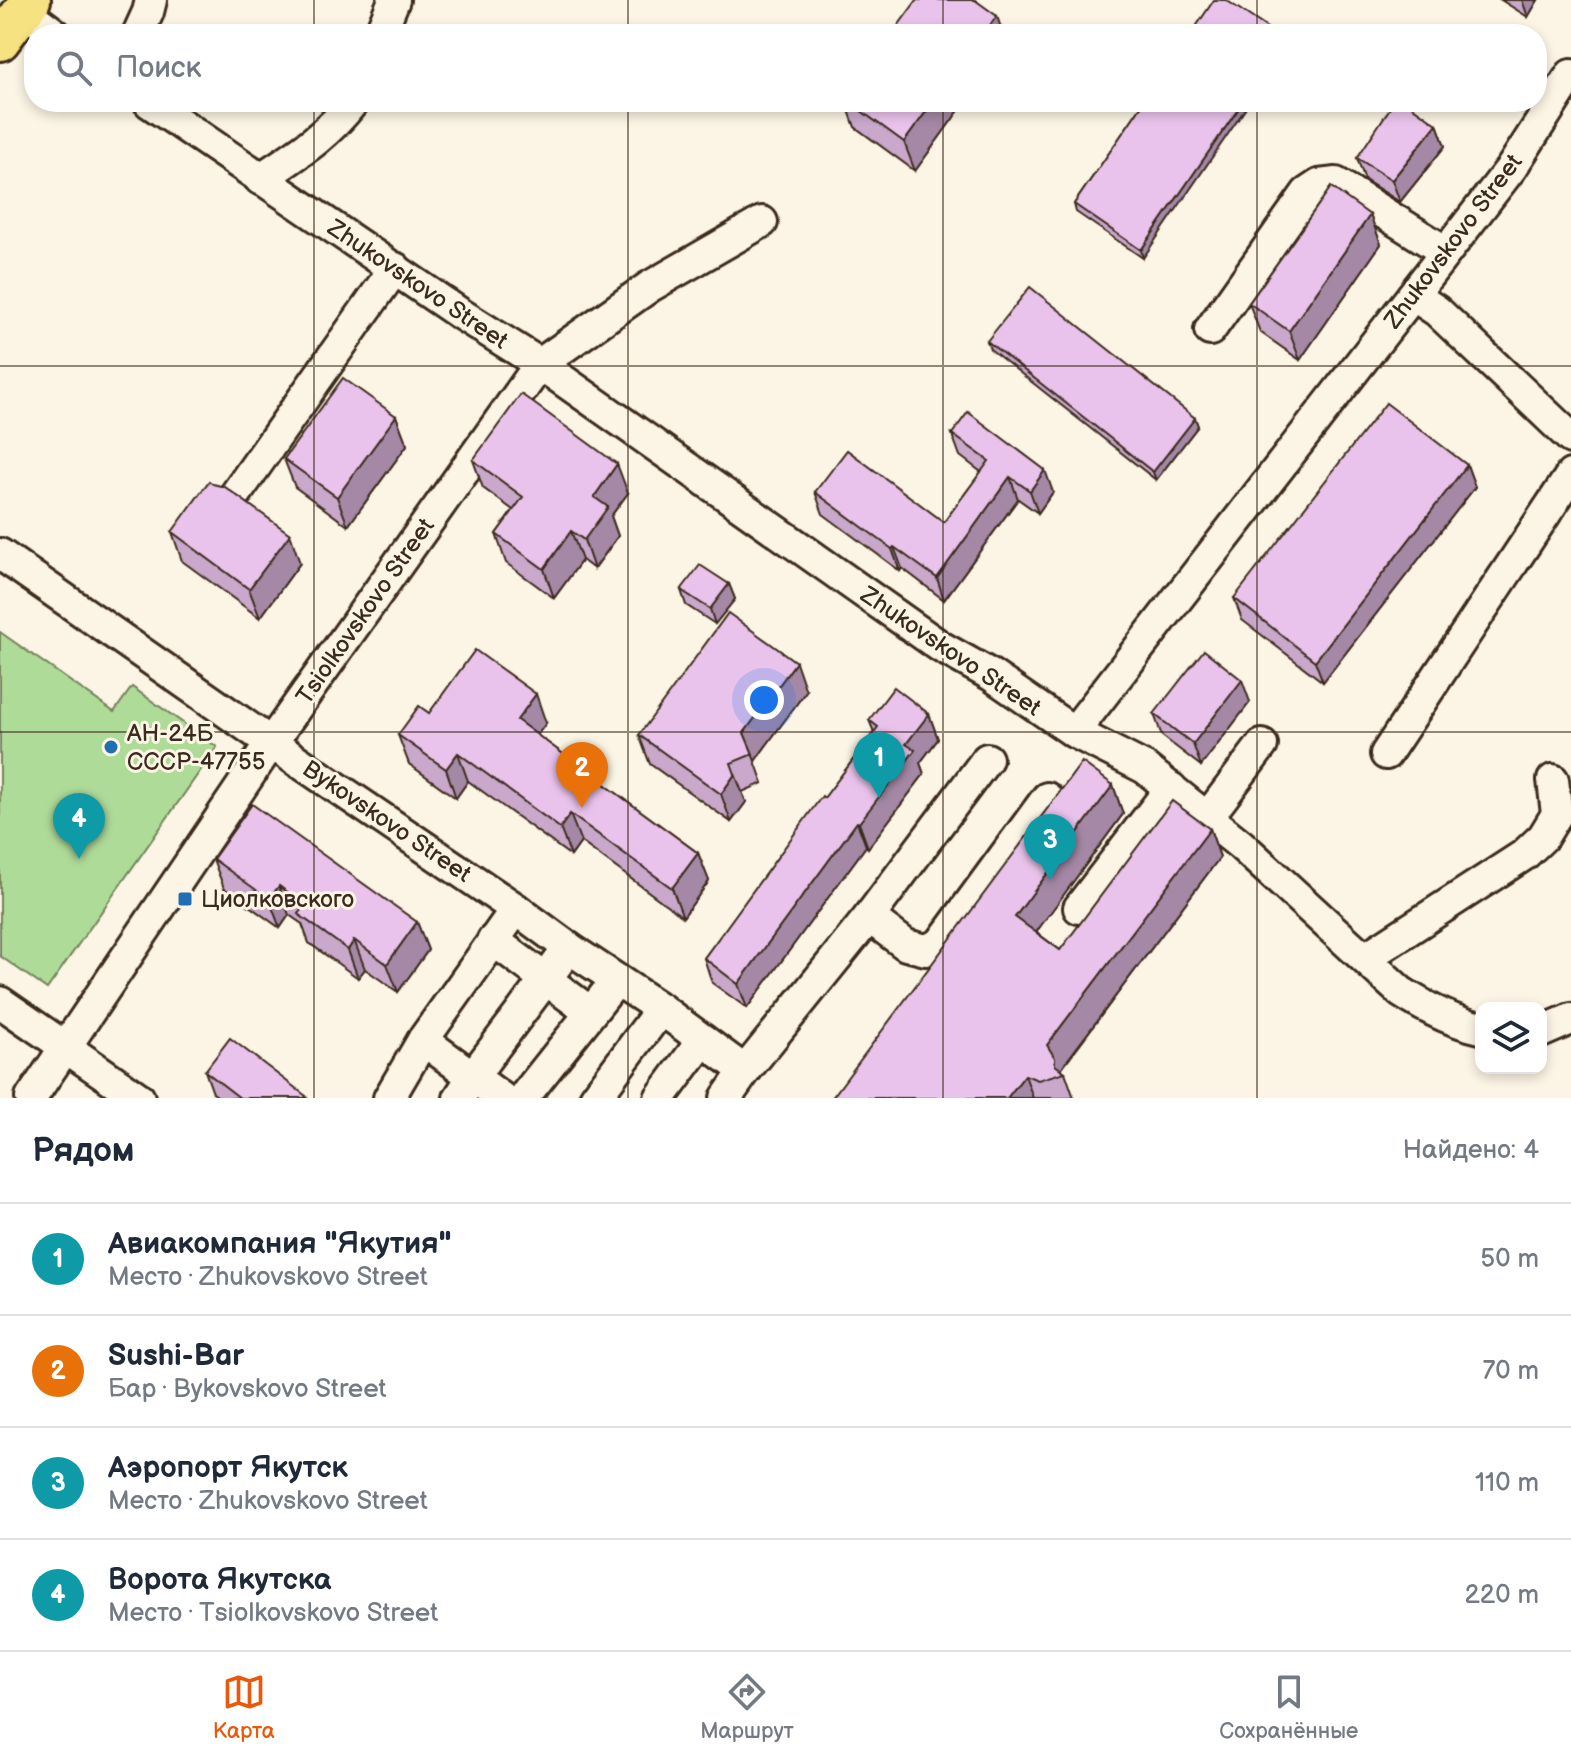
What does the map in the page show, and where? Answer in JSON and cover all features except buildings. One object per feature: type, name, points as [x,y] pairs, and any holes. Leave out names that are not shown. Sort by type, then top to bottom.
[{"type":"main road","points":[[0,41],[27,5]]},
{"type":"street","points":[[143,24],[151,0]]},
{"type":"street","points":[[384,24],[394,0]]},
{"type":"street","points":[[27,5],[45,24]]},
{"type":"street","name":"Zhukovskovo Street","points":[[163,112],[459,313],[540,364],[941,647],[991,675],[1074,732],[1446,252],[1524,169],[1571,75]]},
{"type":"street","points":[[260,179],[316,142],[345,112]]},
{"type":"street","points":[[1210,330],[1307,193],[1319,185],[1336,183],[1446,252]]},
{"type":"street","name":"Tsiolkovskovo Street","points":[[31,1098],[271,743],[540,364],[649,287],[762,222]]},
{"type":"street","points":[[233,498],[395,268]]},
{"type":"street","points":[[1413,295],[1437,311],[1571,438]]},
{"type":"street","points":[[1386,754],[1571,475]]},
{"type":"street","name":"Bykovskovo Street","points":[[0,554],[616,981],[661,1009],[745,1071]]},
{"type":"street","points":[[1074,732],[1145,768],[1171,788],[1241,845],[1401,992],[1430,1010],[1475,1027]]},
{"type":"street","points":[[1207,818],[1262,745]]},
{"type":"street","points":[[726,1098],[869,917],[987,759]]},
{"type":"street","points":[[1365,958],[1524,855],[1543,837],[1557,814],[1553,780]]},
{"type":"street","points":[[1079,908],[1171,788]]},
{"type":"street","points":[[869,917],[906,945],[926,950],[940,944],[1047,798]]},
{"type":"street","points":[[393,1097],[423,1040],[516,909]]},
{"type":"street","points":[[493,940],[590,1012]]},
{"type":"street","points":[[466,1087],[569,948]]},
{"type":"street","points":[[523,1098],[616,981]]},
{"type":"street","points":[[0,1002],[139,1098]]},
{"type":"street","points":[[595,1098],[661,1009]]},
{"type":"street","points":[[1547,1029],[1571,1019]]},
{"type":"street","points":[[423,1040],[466,1087],[502,1098]]},
{"type":"street","points":[[660,1098],[703,1040]]},
{"type":"green space","points":[[0,632],[114,712],[132,687],[217,747],[47,989],[0,956]]},
{"type":"place","name":"АН-24Б СССР-47755","points":[[111,747]]},
{"type":"place","name":"Авиакомпания \"Якутия\"","points":[[879,798]]},
{"type":"place","name":"Sushi-Bar","points":[[582,808]]},
{"type":"place","name":"Ворота Якутска","points":[[79,859]]},
{"type":"place","name":"Аэропорт Якутск","points":[[1050,880]]},
{"type":"place","name":"Циолковского","points":[[185,899]]}]
